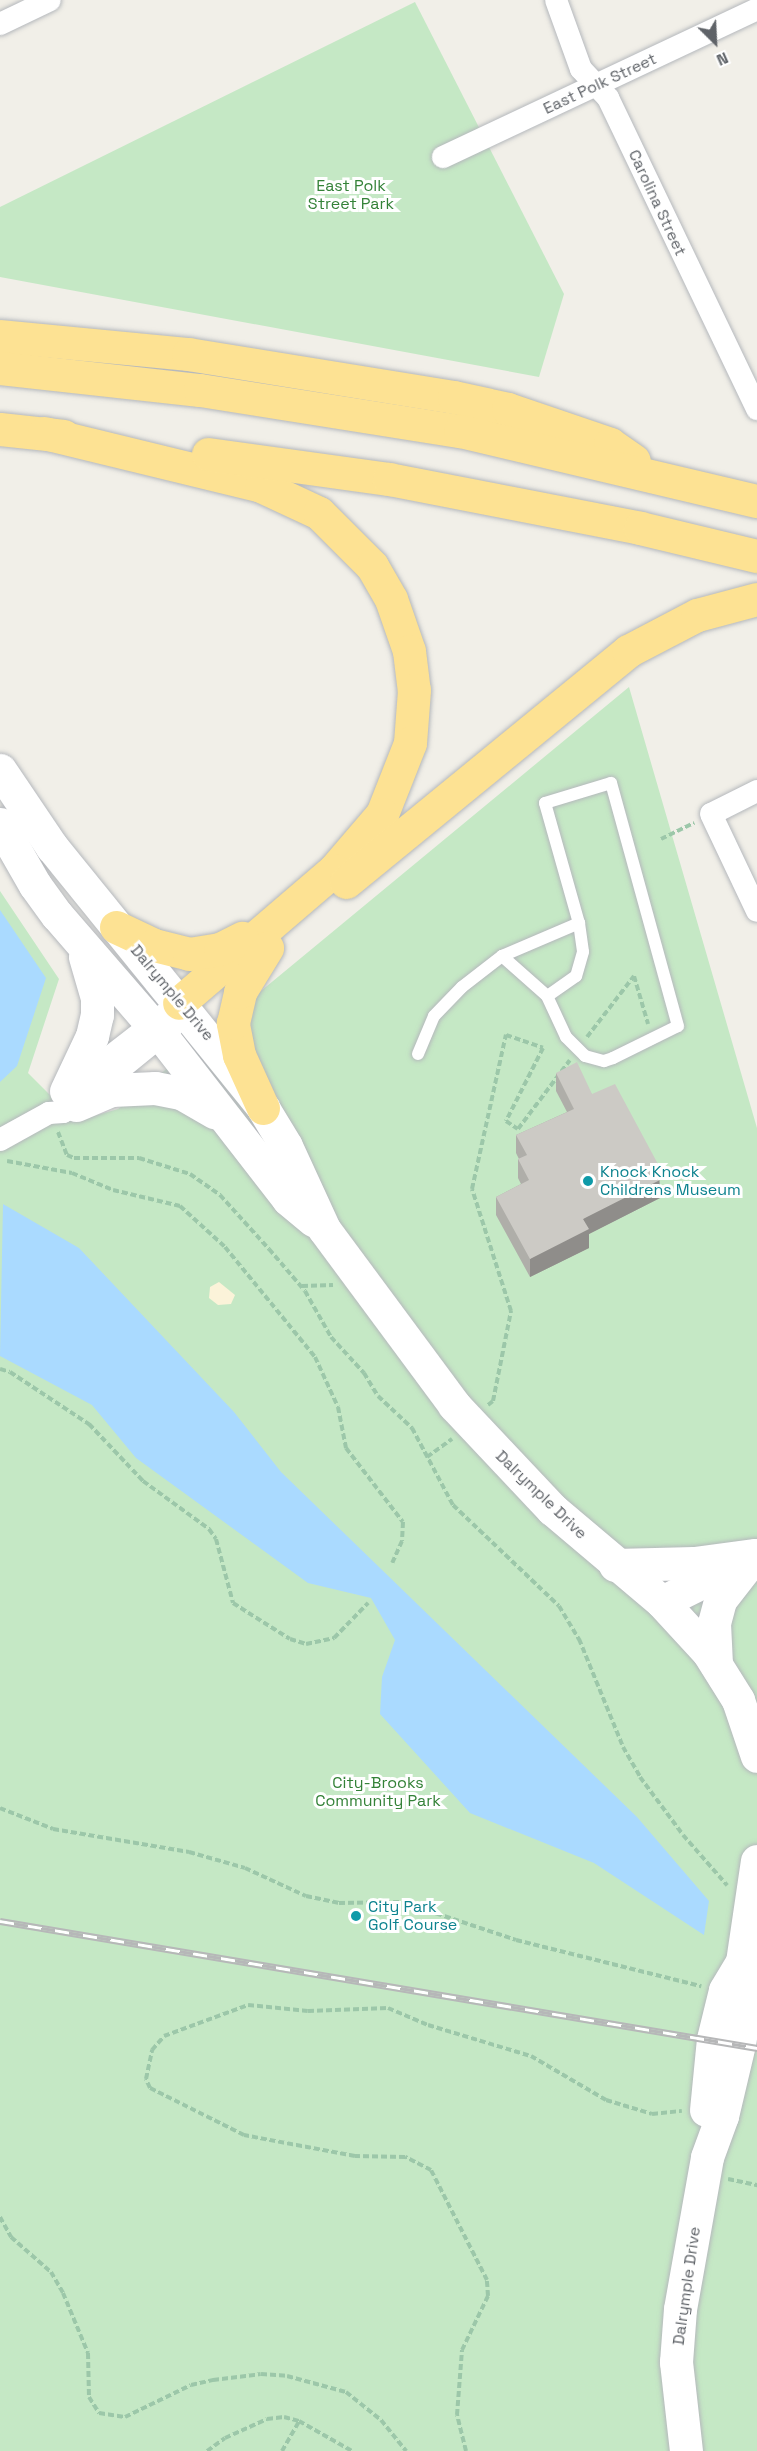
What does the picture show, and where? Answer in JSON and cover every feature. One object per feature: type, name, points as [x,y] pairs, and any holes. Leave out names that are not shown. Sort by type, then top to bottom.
[{"type":"highway","points":[[0,336],[188,354],[454,397],[508,409],[610,444],[657,478]]},
{"type":"highway","points":[[0,368],[200,390],[460,431],[757,501]]},
{"type":"highway","points":[[0,429],[389,479],[640,528],[757,556]]},
{"type":"highway","points":[[44,433],[201,469],[284,495],[335,525],[360,551],[391,599],[409,651],[414,680],[414,707],[404,763],[382,814],[360,844],[267,936],[240,992],[233,1023],[239,1055],[263,1108]]},
{"type":"highway","points":[[169,1019],[267,936],[628,651],[697,615],[757,599]]},
{"type":"highway","points":[[116,927],[154,945],[197,954],[267,936]]},
{"type":"street","points":[[8,14],[50,0]]},
{"type":"street","name":"Carolina Street","points":[[556,0],[581,69],[608,98],[757,409]]},
{"type":"street","name":"East Polk Street","points":[[443,157],[596,87],[757,9]]},
{"type":"street","name":"Dalrymple Drive","points":[[0,770],[52,847],[116,927],[230,1124],[288,1199],[324,1229]]},
{"type":"street","points":[[757,791],[711,814],[757,910]]},
{"type":"street","name":"Dalrymple Drive","points":[[0,824],[19,852],[35,885],[81,944],[169,1019],[263,1108],[286,1146],[324,1229],[454,1405],[507,1463],[615,1565],[662,1602],[716,1664],[738,1700],[757,1756]]},
{"type":"street","points":[[19,852],[50,872],[169,1019],[61,1109]]},
{"type":"street","points":[[61,1109],[92,1036],[97,1015],[97,998],[81,944]]},
{"type":"street","points":[[0,1140],[61,1109],[111,1090],[154,1088],[195,1099],[230,1124]]},
{"type":"street","points":[[615,1565],[694,1563],[756,1554]]},
{"type":"street","points":[[662,1602],[756,1554]]},
{"type":"street","points":[[716,1664],[714,1623],[720,1600],[756,1554]]},
{"type":"street","name":"Dalrymple Drive","points":[[686,2451],[676,2362],[680,2309],[739,2044],[747,1992],[742,1962],[757,1867]]},
{"type":"lane","points":[[502,956],[547,996],[566,1037],[577,1050],[604,1060],[678,1026],[611,783],[545,803],[579,923],[582,966],[576,976],[547,996]]},
{"type":"lane","points":[[418,1054],[434,1016],[462,987],[502,956],[579,923]]},
{"type":"path","points":[[661,839],[711,814]]},
{"type":"path","points":[[486,1407],[493,1401],[511,1311],[472,1190],[506,1035],[543,1048],[506,1121],[518,1129],[634,976],[652,1039]]},
{"type":"path","points":[[61,1109],[67,1155],[74,1158],[139,1158],[190,1174],[220,1195],[305,1291],[331,1336],[364,1373],[378,1396],[412,1428],[453,1505],[559,1606],[579,1639],[623,1747],[640,1777],[683,1835],[729,1887]]},
{"type":"path","points":[[0,1161],[29,1162],[72,1173],[113,1190],[180,1206],[225,1247],[315,1357],[338,1407],[346,1448],[403,1522],[402,1541],[392,1563]]},
{"type":"path","points":[[0,1369],[10,1371],[89,1424],[143,1481],[209,1529],[216,1539],[233,1603],[290,1639],[306,1644],[334,1638],[368,1603]]},
{"type":"path","points":[[426,1457],[455,1436]]},
{"type":"path","points":[[0,1808],[53,1829],[189,1852],[245,1868],[306,1896],[339,1903],[402,1902],[516,1940],[704,1987]]},
{"type":"path","points":[[466,2451],[457,2415],[462,2350],[488,2296],[487,2280],[431,2170],[405,2157],[355,2156],[244,2135],[150,2088],[146,2079],[152,2050],[164,2036],[248,2005],[308,2011],[388,2008],[428,2025],[531,2056],[606,2100],[652,2114],[688,2108]]},
{"type":"path","points":[[712,2167],[757,2185]]},
{"type":"path","points":[[0,2217],[11,2237],[51,2272],[63,2293],[88,2353],[89,2397],[99,2412],[125,2417],[191,2385],[213,2380],[261,2374],[287,2376],[346,2392],[381,2420],[406,2451]]},
{"type":"path","points":[[207,2451],[232,2434],[267,2419],[284,2417],[299,2421],[352,2451]]},
{"type":"path","points":[[282,2451],[299,2421]]},
{"type":"green space","name":"East Polk Street Park","points":[[415,2],[564,294],[539,377],[0,277],[0,207]]},
{"type":"green space","name":"City-Brooks Community Park","points":[[629,687],[757,1128],[757,2451],[0,2451],[0,891],[59,979],[28,1073],[76,1121],[118,1109]]},
{"type":"sand","points":[[219,1282],[235,1295],[231,1304],[218,1305],[209,1298],[210,1287]]},
{"type":"water","points":[[0,910],[46,978],[17,1066],[0,1082]]},
{"type":"water","points":[[3,1204],[79,1248],[234,1412],[281,1472],[637,1817],[709,1901],[704,1935],[594,1863],[470,1813],[380,1714],[382,1677],[395,1640],[371,1598],[308,1583],[136,1458],[92,1405],[0,1356]]},
{"type":"building","name":"Knock Knock Childrens Museum","points":[[577,1062],[592,1094],[615,1084],[659,1166],[654,1168],[660,1180],[583,1219],[589,1229],[530,1259],[496,1197],[529,1180],[518,1159],[527,1155],[516,1135],[574,1109],[556,1073]]},
{"type":"railway","points":[[0,1921],[757,2048]]},
{"type":"place","name":"Knock Knock Childrens Museum","points":[[588,1181]]},
{"type":"place","name":"City Park Golf Course","points":[[356,1916]]}]
